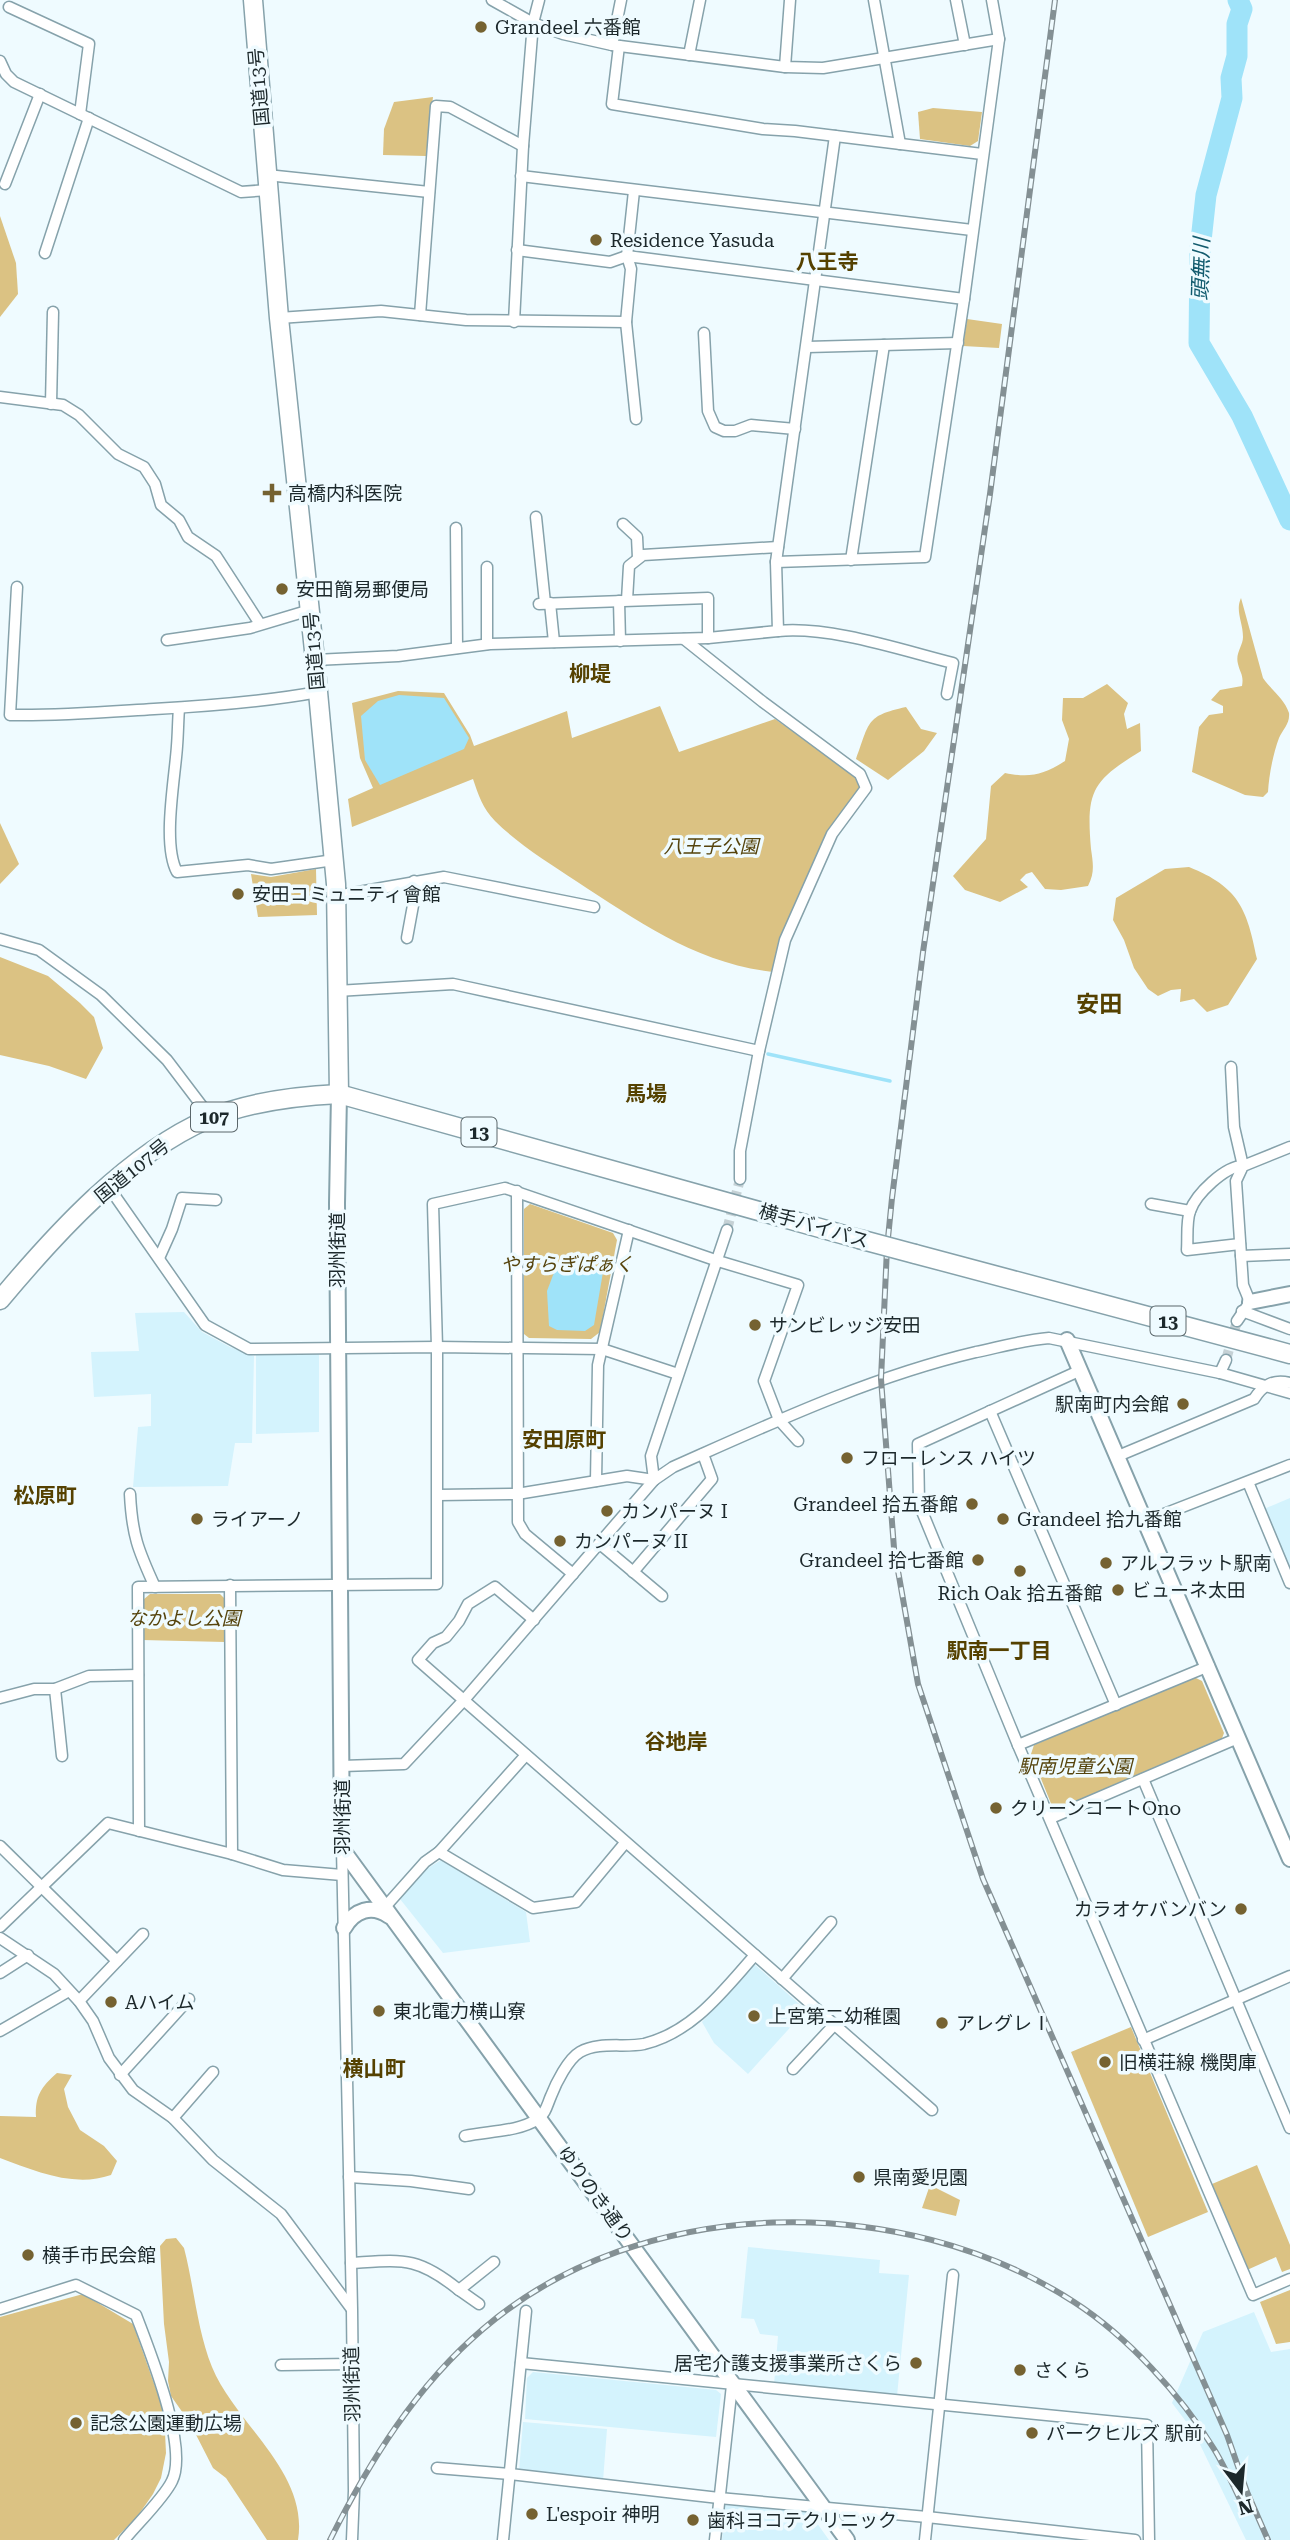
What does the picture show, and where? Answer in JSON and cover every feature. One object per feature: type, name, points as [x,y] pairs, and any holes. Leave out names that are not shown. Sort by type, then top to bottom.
[{"type":"highway","name":"国道13号","points":[[253,0],[279,318],[316,660],[334,860],[339,1094]]},
{"type":"highway","name":"国道107号","points":[[0,1300],[107,1186],[149,1153],[211,1118],[303,1096],[339,1094]]},
{"type":"highway","name":"横手バイパス","points":[[339,1094],[859,1239],[1290,1354]]},
{"type":"street","points":[[492,0],[533,23],[563,34],[615,46],[785,67],[823,68],[999,39]]},
{"type":"street","points":[[514,322],[523,146],[533,23],[539,0]]},
{"type":"street","points":[[621,0],[612,104],[763,129],[982,154]]},
{"type":"street","points":[[689,55],[700,0]]},
{"type":"street","points":[[785,67],[790,0]]},
{"type":"street","points":[[873,0],[900,144]]},
{"type":"street","points":[[956,0],[965,45]]},
{"type":"street","points":[[776,562],[925,557],[958,343],[999,39],[992,0]]},
{"type":"street","points":[[9,7],[89,44],[85,116],[46,253]]},
{"type":"street","points":[[0,61],[6,74],[14,82],[241,192],[268,182],[429,192]]},
{"type":"street","points":[[5,184],[40,94]]},
{"type":"street","points":[[420,315],[436,106],[450,107],[523,146]]},
{"type":"street","points":[[778,631],[776,562],[835,136]]},
{"type":"street","points":[[521,176],[972,230]]},
{"type":"street","points":[[634,191],[627,256],[631,269],[626,322],[636,419]]},
{"type":"street","points":[[517,250],[610,262],[627,256],[964,299]]},
{"type":"street","points":[[279,318],[381,311],[466,320],[626,322]]},
{"type":"street","points":[[51,404],[53,312]]},
{"type":"street","points":[[704,332],[708,411],[715,427],[724,431],[751,425],[795,429]]},
{"type":"street","points":[[807,346],[958,343]]},
{"type":"street","points":[[851,560],[884,345]]},
{"type":"street","points":[[0,397],[63,405],[79,415],[118,454],[144,467],[155,485],[161,505],[179,520],[188,537],[216,555],[260,624]]},
{"type":"street","points":[[536,517],[545,603],[554,642]]},
{"type":"street","points":[[623,524],[637,537],[638,558]]},
{"type":"street","points":[[456,528],[457,648]]},
{"type":"street","points":[[620,641],[629,566],[643,555],[778,547]]},
{"type":"street","points":[[487,567],[487,644]]},
{"type":"street","points":[[17,587],[9,715],[51,716],[178,708],[279,700],[318,692]]},
{"type":"street","points":[[545,603],[708,598],[708,638]]},
{"type":"street","points":[[167,640],[250,628],[310,610]]},
{"type":"street","points":[[316,660],[398,656],[487,644],[708,638],[794,629],[847,638],[953,663],[947,694]]},
{"type":"street","points":[[684,639],[860,774],[866,788],[832,834],[786,940],[759,1051],[740,1151],[740,1180]]},
{"type":"street","points":[[178,708],[170,817],[173,865],[177,872],[248,865],[271,869],[334,860]]},
{"type":"street","points":[[336,896],[444,877],[594,907]]},
{"type":"street","points":[[407,938],[416,889],[414,881]]},
{"type":"street","points":[[0,939],[39,950],[101,995],[167,1060],[211,1118]]},
{"type":"street","points":[[337,991],[453,985],[759,1051]]},
{"type":"street","points":[[1231,1067],[1234,1126],[1243,1166],[1236,1181],[1243,1311]]},
{"type":"street","name":"羽州街道","points":[[339,1094],[342,1875],[352,2309],[352,2540]]},
{"type":"street","points":[[1290,1147],[1243,1166],[1235,1166],[1204,1189],[1190,1211],[1187,1250],[1290,1254]]},
{"type":"street","points":[[107,1186],[205,1325],[249,1349],[602,1349],[678,1374]]},
{"type":"street","points":[[139,1831],[138,1587],[437,1584],[437,1347],[433,1204],[505,1188],[718,1261],[798,1285],[764,1381],[779,1420],[798,1441]]},
{"type":"street","points":[[517,1191],[518,1522],[525,1534],[573,1574]]},
{"type":"street","points":[[159,1258],[182,1198],[216,1200]]},
{"type":"street","points":[[1151,1203],[1190,1211]]},
{"type":"street","points":[[596,1481],[598,1365],[629,1230]]},
{"type":"street","points":[[654,1480],[651,1456],[727,1230]]},
{"type":"street","points":[[1243,1311],[1290,1294]]},
{"type":"street","points":[[1243,1311],[1290,1329]]},
{"type":"street","points":[[342,1766],[404,1764],[464,1700],[654,1480],[673,1467],[863,1385],[939,1360],[1031,1339],[1049,1338],[1220,1373],[1290,1393]]},
{"type":"street","points":[[1067,1340],[1290,1859]]},
{"type":"street","points":[[1220,1373],[1226,1360]]},
{"type":"street","points":[[1081,1370],[918,1444],[919,1504],[1018,1745],[1253,2295],[1290,2279]]},
{"type":"street","points":[[1118,1456],[1254,1399],[1262,1386],[1280,1381],[1290,1383]]},
{"type":"street","points":[[990,1411],[1116,1705]]},
{"type":"street","points":[[634,1572],[712,1479],[702,1454]]},
{"type":"street","points":[[1146,1521],[1290,1465]]},
{"type":"street","points":[[438,1495],[517,1494],[627,1476],[654,1480]]},
{"type":"street","points":[[1248,1482],[1290,1583]]},
{"type":"street","points":[[130,1494],[131,1524],[138,1551],[155,1587]]},
{"type":"street","points":[[600,1544],[662,1596]]},
{"type":"street","points":[[230,1585],[232,1854]]},
{"type":"street","points":[[534,1620],[495,1587],[468,1604],[446,1637],[433,1643],[418,1660],[932,2109]]},
{"type":"street","points":[[1018,1745],[1209,1667]]},
{"type":"street","points":[[0,1698],[34,1689],[55,1689],[89,1675],[138,1675]]},
{"type":"street","points":[[55,1689],[62,1756]]},
{"type":"street","points":[[1051,1818],[1238,1738]]},
{"type":"street","points":[[344,1928],[353,1916],[368,1909],[389,1913],[425,1862],[439,1852],[526,1755]]},
{"type":"street","points":[[1143,1779],[1290,2128]]},
{"type":"street","points":[[0,1927],[108,1823],[232,1854],[283,1870],[342,1875]]},
{"type":"street","points":[[439,1852],[533,1908],[576,1902],[625,1843]]},
{"type":"street","points":[[0,1846],[117,1961]]},
{"type":"street","name":"ゆりのき通り","points":[[342,1849],[847,2540]]},
{"type":"street","points":[[782,1979],[831,1922]]},
{"type":"street","points":[[79,2001],[143,1934]]},
{"type":"street","points":[[0,1938],[54,1974],[93,2021],[109,2058],[133,2091],[173,2118],[213,2160],[281,2214],[352,2309]]},
{"type":"street","points":[[0,1973],[28,1955]]},
{"type":"street","points":[[465,2136],[522,2125],[540,2118],[574,2057],[581,2052],[617,2045],[642,2044],[687,2025],[700,2016],[755,1955]]},
{"type":"street","points":[[1143,2040],[1290,1976]]},
{"type":"street","points":[[0,2031],[69,1991]]},
{"type":"street","points":[[120,2075],[189,1999]]},
{"type":"street","points":[[793,2069],[834,2025]]},
{"type":"street","points":[[173,2118],[213,2072]]},
{"type":"street","points":[[349,2177],[411,2181],[468,2189]]},
{"type":"street","points":[[459,2290],[494,2262]]},
{"type":"street","points":[[351,2263],[419,2263],[479,2304]]},
{"type":"street","points":[[925,2540],[937,2405],[953,2275]]},
{"type":"street","points":[[0,2309],[76,2285],[136,2315],[169,2405],[176,2464],[172,2481],[124,2540]]},
{"type":"street","points":[[503,2540],[526,2311]]},
{"type":"street","points":[[521,2363],[1147,2425],[1149,2540]]},
{"type":"street","points":[[281,2365],[352,2364]]},
{"type":"street","points":[[715,2540],[732,2385]]},
{"type":"street","points":[[437,2468],[1135,2540]]},
{"type":"shaded area","points":[[184,1312],[202,1332],[254,1356],[252,1443],[235,1443],[228,1486],[133,1487],[138,1427],[151,1426],[151,1394],[94,1397],[91,1352],[139,1351],[135,1313]]},
{"type":"shaded area","points":[[319,1354],[319,1432],[256,1434],[256,1355]]},
{"type":"shaded area","points":[[1290,1498],[1290,1571],[1264,1509]]},
{"type":"shaded area","points":[[441,1860],[526,1912],[530,1942],[443,1953],[400,1899],[422,1872]]},
{"type":"shaded area","name":"上宮第二幼稚園","points":[[754,1964],[806,2010],[748,2074],[714,2043],[702,2022]]},
{"type":"shaded area","points":[[748,2247],[880,2260],[879,2273],[909,2275],[897,2396],[774,2385],[778,2336],[760,2334],[754,2319],[741,2318]]},
{"type":"shaded area","points":[[1254,2312],[1271,2352],[1290,2349],[1290,2540],[1246,2540],[1194,2432],[1172,2403],[1203,2332]]},
{"type":"shaded area","points":[[533,2372],[716,2390],[721,2394],[716,2437],[525,2419],[527,2378]]},
{"type":"shaded area","points":[[523,2422],[607,2429],[603,2481],[519,2471]]},
{"type":"shaded area","points":[[725,2505],[809,2512],[829,2540],[722,2540]]},
{"type":"green space","points":[[433,97],[426,156],[383,155],[384,129],[394,102]]},
{"type":"green space","points":[[933,108],[982,112],[978,141],[970,146],[920,139],[918,112]]},
{"type":"green space","points":[[0,216],[16,263],[18,294],[0,317]]},
{"type":"green space","points":[[967,319],[1002,324],[999,348],[963,346]]},
{"type":"green space","points":[[1241,598],[1263,678],[1289,713],[1275,751],[1268,792],[1263,797],[1245,795],[1192,772],[1199,727],[1209,715],[1223,713],[1223,706],[1211,700],[1220,690],[1242,686],[1237,660],[1243,637],[1239,612]]},
{"type":"green space","points":[[1107,684],[1128,703],[1124,714],[1127,729],[1140,723],[1141,751],[1102,780],[1092,800],[1090,829],[1093,868],[1088,886],[1061,890],[1045,889],[1032,872],[1020,880],[1028,887],[1000,902],[965,890],[953,876],[986,839],[991,786],[1005,773],[1036,774],[1065,761],[1069,739],[1062,720],[1063,698],[1083,698]]},
{"type":"green space","name":"八王子公園","points":[[398,691],[444,693],[474,746],[567,711],[572,738],[660,706],[679,752],[775,719],[854,774],[860,789],[831,828],[790,914],[773,972],[745,967],[719,960],[669,939],[534,853],[491,816],[481,801],[473,779],[352,827],[348,799],[373,788],[360,758],[352,703]]},
{"type":"green space","points":[[906,707],[921,729],[937,733],[924,751],[888,780],[856,759],[871,722],[883,714]]},
{"type":"green space","points":[[0,823],[19,864],[0,884]]},
{"type":"green space","points":[[1189,867],[1219,883],[1238,902],[1249,926],[1257,959],[1228,1005],[1207,1012],[1194,999],[1180,1002],[1181,989],[1158,996],[1148,989],[1134,968],[1113,920],[1116,898],[1165,869]]},
{"type":"green space","points":[[316,869],[317,915],[258,917],[251,874],[271,877]]},
{"type":"green space","points":[[0,957],[48,976],[94,1017],[103,1048],[86,1079],[49,1066],[0,1055]]},
{"type":"green space","name":"やすらぎぱぁく","points":[[530,1204],[613,1233],[617,1240],[600,1332],[591,1339],[529,1338],[524,1334],[524,1209]]},
{"type":"green space","name":"なかよし公園","points":[[150,1594],[220,1594],[226,1600],[225,1642],[142,1640],[143,1600]]},
{"type":"green space","name":"駅南児童公園","points":[[1194,1677],[1202,1681],[1224,1733],[1221,1741],[1062,1809],[1052,1806],[1031,1754],[1034,1745]]},
{"type":"green space","points":[[1131,2027],[1208,2212],[1148,2237],[1071,2052]]},
{"type":"green space","points":[[57,2073],[72,2075],[64,2089],[68,2107],[80,2130],[104,2146],[117,2161],[111,2175],[97,2179],[69,2179],[41,2173],[0,2158],[0,2116],[36,2117],[40,2092]]},
{"type":"green space","points":[[1257,2165],[1290,2245],[1290,2269],[1282,2272],[1276,2257],[1247,2270],[1212,2184]]},
{"type":"green space","points":[[930,2185],[960,2200],[956,2216],[922,2208]]},
{"type":"green space","points":[[176,2238],[184,2248],[203,2338],[212,2367],[237,2409],[282,2471],[293,2492],[298,2515],[298,2540],[267,2540],[226,2478],[213,2468],[190,2423],[171,2396],[160,2246],[166,2239]]},
{"type":"green space","points":[[1290,2290],[1290,2342],[1276,2344],[1260,2302]]},
{"type":"green space","name":"記念公園運動広場","points":[[83,2294],[133,2324],[164,2412],[166,2453],[161,2478],[137,2517],[114,2540],[0,2540],[0,2317]]},
{"type":"water","points":[[399,695],[444,698],[469,738],[464,749],[380,785],[365,760],[361,716],[378,701]]},
{"type":"water","points":[[595,1266],[603,1272],[594,1325],[585,1331],[557,1330],[549,1326],[547,1291],[555,1270]]},
{"type":"waterway","name":"頭無川","points":[[1238,0],[1242,9],[1237,24],[1237,56],[1231,78],[1232,98],[1206,195],[1200,250],[1199,343],[1242,416],[1290,520]]},
{"type":"waterway","points":[[768,1054],[890,1081]]},
{"type":"tunnel","points":[[727,1230],[740,1179]]},
{"type":"tunnel","points":[[1226,1360],[1237,1321]]},
{"type":"railway","points":[[1055,0],[990,494],[923,952],[892,1198],[881,1379],[894,1548],[918,1684],[983,1879],[1227,2435],[1247,2492],[1268,2540]]},
{"type":"railway","points":[[330,2540],[361,2482],[415,2400],[436,2375],[483,2329],[547,2284],[618,2252],[694,2231],[773,2222],[853,2225],[931,2240],[1006,2265],[1074,2302],[1133,2349],[1186,2408],[1214,2449],[1243,2506]]},
{"type":"place","name":"Grandeel 六番館","points":[[481,27]]},
{"type":"place","name":"Residence Yasuda","points":[[596,240]]},
{"type":"place","name":"高橋内科医院","points":[[272,493]]},
{"type":"place","name":"安田簡易郵便局","points":[[282,589]]},
{"type":"place","name":"安田コミュニティ會館","points":[[238,894]]},
{"type":"place","name":"サンビレッジ安田","points":[[755,1325]]},
{"type":"place","name":"駅南町内会館","points":[[1183,1404]]},
{"type":"place","name":"フローレンス ハイツ","points":[[847,1458]]},
{"type":"place","name":"Grandeel 拾五番館","points":[[972,1504]]},
{"type":"place","name":"カンパーヌ I","points":[[607,1511]]},
{"type":"place","name":"ライアーノ","points":[[197,1519]]},
{"type":"place","name":"Grandeel 拾九番館","points":[[1003,1519]]},
{"type":"place","name":"カンパーヌ II","points":[[560,1541]]},
{"type":"place","name":"Grandeel 拾七番館","points":[[978,1560]]},
{"type":"place","name":"アルフラット駅南","points":[[1106,1563]]},
{"type":"place","name":"Rich Oak 拾五番館","points":[[1020,1571]]},
{"type":"place","name":"ビューネ太田","points":[[1118,1590]]},
{"type":"place","name":"クリーンコートOno","points":[[996,1808]]},
{"type":"place","name":"カラオケバンバン","points":[[1241,1909]]},
{"type":"place","name":"Aハイム","points":[[111,2002]]},
{"type":"place","name":"東北電力横山寮","points":[[379,2011]]},
{"type":"place","name":"上宮第二幼稚園","points":[[754,2016]]},
{"type":"place","name":"アレグレⅠ","points":[[942,2023]]},
{"type":"place","name":"旧横荘線 機関庫","points":[[1105,2062]]},
{"type":"place","name":"県南愛児園","points":[[859,2177]]},
{"type":"place","name":"横手市民会館","points":[[28,2255]]},
{"type":"place","name":"居宅介護支援事業所さくら","points":[[916,2363]]},
{"type":"place","name":"さくら","points":[[1020,2370]]},
{"type":"place","name":"記念公園運動広場","points":[[76,2423]]},
{"type":"place","name":"パークヒルズ 駅前","points":[[1032,2433]]},
{"type":"place","name":"L'espoir 神明","points":[[532,2514]]},
{"type":"place","name":"歯科ヨコテクリニック","points":[[693,2520]]},
{"type":"district","name":"八王寺","points":[[827,262]]},
{"type":"district","name":"柳堤","points":[[590,674]]},
{"type":"district","name":"安田","points":[[1099,1004]]},
{"type":"district","name":"馬場","points":[[646,1094]]},
{"type":"district","name":"安田原町","points":[[564,1440]]},
{"type":"district","name":"松原町","points":[[45,1496]]},
{"type":"district","name":"駅南一丁目","points":[[999,1651]]},
{"type":"district","name":"谷地岸","points":[[676,1742]]},
{"type":"district","name":"横山町","points":[[374,2069]]}]
